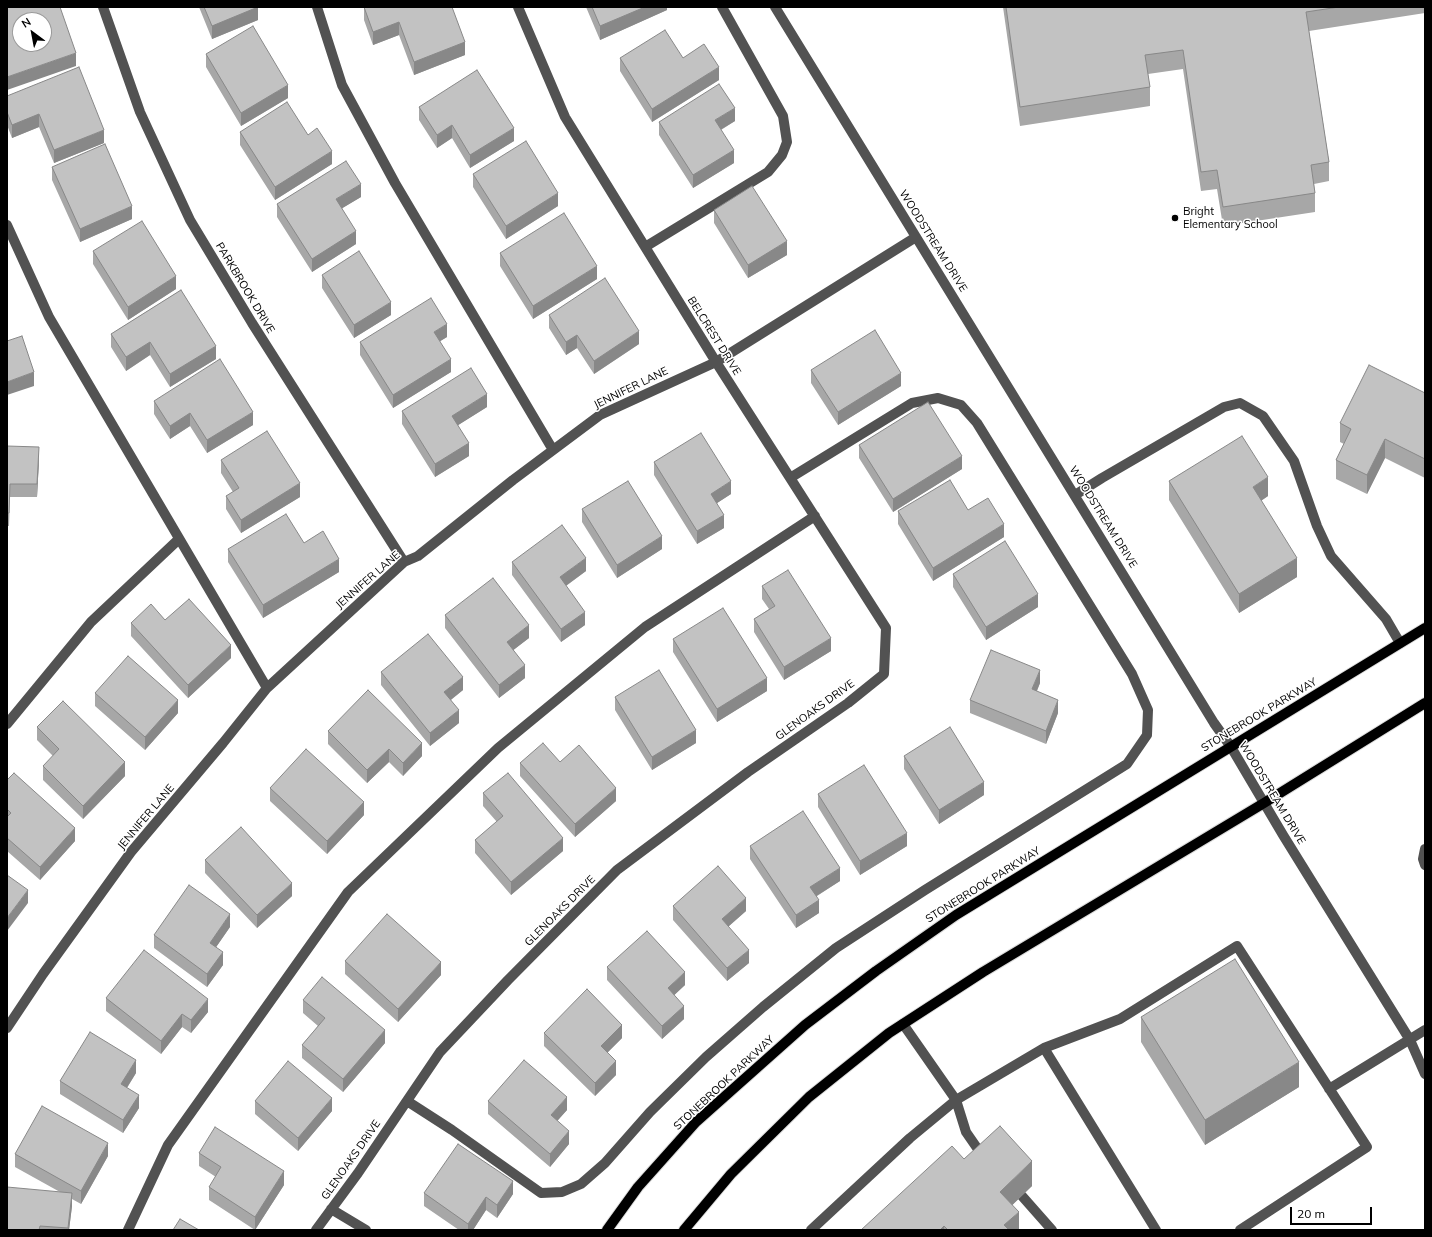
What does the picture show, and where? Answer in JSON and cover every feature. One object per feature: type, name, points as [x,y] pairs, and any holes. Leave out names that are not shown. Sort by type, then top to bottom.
[{"type":"main road","name":"STONEBROOK PARKWAY","points":[[607,1230],[638,1187],[696,1122],[805,1025],[876,971],[956,915],[1425,628]]},
{"type":"main road","points":[[684,1230],[731,1174],[809,1097],[889,1033],[983,972],[1264,803],[1425,703]]},
{"type":"street","name":"PARKBROOK DRIVE","points":[[103,7],[140,112],[190,220],[252,323],[404,562]]},
{"type":"street","points":[[317,7],[342,85],[395,183],[553,450]]},
{"type":"street","name":"BELCREST DRIVE","points":[[518,7],[565,117],[716,362],[886,628],[884,674]]},
{"type":"street","points":[[646,247],[768,172],[782,155],[788,142],[783,116],[722,7]]},
{"type":"street","name":"WOODSTREAM DRIVE","points":[[775,7],[1410,1040],[1425,1074]]},
{"type":"street","points":[[7,225],[49,317],[267,688]]},
{"type":"street","name":"JENNIFER LANE","points":[[7,1028],[43,974],[131,852],[223,743],[267,688],[404,562],[418,556],[513,480],[600,415],[716,362],[916,237]]},
{"type":"street","points":[[407,1101],[452,1130],[541,1193],[562,1192],[582,1184],[605,1163],[650,1112],[706,1057],[763,1007],[836,948],[925,890],[1127,764],[1147,735],[1148,710],[1132,674],[977,423],[961,405],[938,398],[912,404],[790,478]]},
{"type":"street","points":[[1075,495],[1224,406],[1240,403],[1263,416],[1294,461],[1318,526],[1331,556],[1386,619],[1400,643]]},
{"type":"street","points":[[128,1230],[168,1145],[348,892],[498,748],[645,627],[815,516]]},
{"type":"street","points":[[7,724],[91,622],[179,539]]},
{"type":"street","name":"GLENOAKS DRIVE","points":[[316,1230],[358,1173],[440,1052],[508,980],[617,870],[748,772],[848,703],[884,674]]},
{"type":"street","points":[[1425,849],[1423,859],[1425,865]]},
{"type":"street","points":[[811,1230],[910,1138],[956,1100],[1044,1048],[1120,1020],[1237,946],[1367,1147],[1240,1230]]},
{"type":"street","points":[[903,1024],[956,1100],[966,1132],[987,1163]]},
{"type":"street","points":[[1329,1089],[1425,1030]]},
{"type":"street","points":[[1044,1048],[1156,1230]]},
{"type":"street","points":[[1022,1196],[1052,1230]]},
{"type":"street","points":[[331,1209],[366,1230]]},
{"type":"building","points":[[7,7],[60,7],[76,53],[7,77]]},
{"type":"building","points":[[204,7],[258,7],[212,26]]},
{"type":"building","points":[[364,7],[452,7],[465,42],[414,62],[399,22],[373,32]]},
{"type":"building","points":[[592,7],[645,7],[600,26]]},
{"type":"building","points":[[1006,7],[1339,7],[1306,12],[1329,162],[1311,165],[1315,193],[1223,207],[1217,170],[1201,172],[1183,50],[1145,55],[1150,87],[1020,107]]},
{"type":"building","points":[[253,26],[288,85],[241,113],[206,54]]},
{"type":"building","points":[[665,30],[683,58],[704,44],[719,67],[652,109],[620,58]]},
{"type":"building","points":[[79,67],[104,130],[54,150],[39,114],[12,125],[7,112],[7,96]]},
{"type":"building","points":[[477,70],[514,128],[470,155],[452,125],[437,135],[419,107]]},
{"type":"building","points":[[719,84],[735,108],[715,120],[734,150],[693,175],[659,122]]},
{"type":"building","points":[[287,102],[308,135],[317,128],[332,151],[275,187],[240,132]]},
{"type":"building","points":[[526,141],[558,193],[506,226],[473,174]]},
{"type":"building","points":[[105,144],[132,206],[80,229],[52,167]]},
{"type":"building","points":[[346,161],[361,184],[336,199],[356,231],[312,259],[277,204]]},
{"type":"building","points":[[752,186],[787,241],[748,265],[714,210]]},
{"type":"building","points":[[564,213],[597,266],[533,306],[500,253]]},
{"type":"building","points":[[142,221],[176,276],[128,307],[93,251]]},
{"type":"building","points":[[359,251],[391,302],[354,325],[322,275]]},
{"type":"building","points":[[605,278],[639,331],[594,361],[577,335],[566,342],[549,315]]},
{"type":"building","points":[[181,290],[216,346],[170,374],[150,342],[126,357],[111,334]]},
{"type":"building","points":[[431,298],[447,324],[434,332],[451,359],[393,395],[360,342]]},
{"type":"building","points":[[875,330],[901,373],[838,412],[811,370]]},
{"type":"building","points":[[22,336],[34,372],[7,382],[7,341]]},
{"type":"building","points":[[220,359],[253,412],[207,440],[190,413],[170,426],[154,401]]},
{"type":"building","points":[[1369,365],[1425,393],[1425,459],[1385,439],[1367,475],[1336,460],[1351,429],[1340,423]]},
{"type":"building","points":[[471,368],[487,394],[452,416],[469,443],[435,464],[402,411]]},
{"type":"building","points":[[928,402],[962,456],[893,499],[859,445]]},
{"type":"building","points":[[267,431],[300,483],[241,520],[226,496],[239,488],[221,460]]},
{"type":"building","points":[[701,433],[731,481],[711,494],[724,515],[697,531],[654,462]]},
{"type":"building","points":[[1242,436],[1268,477],[1253,487],[1297,558],[1239,594],[1169,481]]},
{"type":"building","points":[[7,446],[39,447],[37,484],[10,484],[9,513],[7,513]]},
{"type":"building","points":[[950,480],[968,510],[988,498],[1004,524],[933,568],[898,511]]},
{"type":"building","points":[[628,481],[662,536],[617,565],[582,509]]},
{"type":"building","points":[[286,514],[304,543],[323,531],[339,559],[263,605],[228,549]]},
{"type":"building","points":[[562,525],[586,558],[560,577],[585,612],[561,629],[512,562]]},
{"type":"building","points":[[1005,541],[1038,594],[986,627],[953,574]]},
{"type":"building","points":[[788,570],[831,638],[784,667],[754,619],[775,606],[762,586]]},
{"type":"building","points":[[493,578],[529,625],[507,642],[525,665],[499,685],[445,615]]},
{"type":"building","points":[[189,599],[231,645],[188,685],[131,623],[151,604],[165,620]]},
{"type":"building","points":[[723,608],[767,678],[717,709],[673,639]]},
{"type":"building","points":[[428,634],[463,677],[444,692],[459,710],[430,733],[381,672]]},
{"type":"building","points":[[991,650],[1040,670],[1032,689],[1058,700],[1046,731],[970,700]]},
{"type":"building","points":[[128,656],[178,700],[145,737],[95,693]]},
{"type":"building","points":[[659,670],[696,730],[652,757],[615,697]]},
{"type":"building","points":[[368,690],[422,743],[403,763],[389,749],[367,770],[328,731]]},
{"type":"building","points":[[63,701],[125,762],[83,806],[43,766],[59,749],[37,727]]},
{"type":"building","points":[[950,727],[984,782],[939,810],[904,756]]},
{"type":"building","points":[[543,743],[560,762],[579,745],[616,788],[575,824],[520,763]]},
{"type":"building","points":[[306,749],[364,802],[327,841],[270,788]]},
{"type":"building","points":[[864,765],[907,833],[860,861],[818,794]]},
{"type":"building","points":[[14,773],[75,828],[40,867],[7,838],[7,817],[11,813],[7,809],[7,780]]},
{"type":"building","points":[[508,773],[563,838],[511,882],[475,840],[503,816],[483,793]]},
{"type":"building","points":[[803,811],[840,868],[810,887],[819,900],[796,915],[750,846]]},
{"type":"building","points":[[241,827],[292,883],[257,915],[205,860]]},
{"type":"building","points":[[718,866],[746,898],[722,919],[749,950],[727,968],[673,906]]},
{"type":"building","points":[[7,875],[28,890],[7,918]]},
{"type":"building","points":[[189,885],[230,914],[210,943],[223,952],[207,974],[154,935]]},
{"type":"building","points":[[387,914],[441,962],[398,1009],[345,961]]},
{"type":"building","points":[[647,931],[685,972],[668,988],[684,1006],[662,1026],[607,967]]},
{"type":"building","points":[[144,950],[208,999],[191,1020],[182,1014],[161,1041],[106,998]]},
{"type":"building","points":[[1235,959],[1299,1062],[1205,1120],[1141,1017]]},
{"type":"building","points":[[322,977],[385,1030],[343,1079],[302,1045],[325,1018],[303,1000]]},
{"type":"building","points":[[587,989],[622,1025],[601,1046],[616,1061],[595,1083],[544,1033]]},
{"type":"building","points":[[90,1032],[136,1060],[121,1084],[139,1095],[123,1120],[60,1081]]},
{"type":"building","points":[[524,1060],[567,1097],[551,1115],[569,1131],[550,1154],[488,1101]]},
{"type":"building","points":[[288,1061],[332,1098],[298,1138],[255,1101]]},
{"type":"building","points":[[42,1106],[108,1143],[81,1191],[15,1154]]},
{"type":"building","points":[[1000,1126],[1032,1161],[1000,1192],[1019,1212],[1004,1225],[1009,1230],[948,1230],[944,1226],[940,1230],[861,1230],[952,1146],[964,1159]]},
{"type":"building","points":[[215,1127],[284,1171],[255,1217],[209,1187],[221,1167],[199,1153]]},
{"type":"building","points":[[458,1144],[513,1181],[497,1205],[486,1197],[468,1224],[424,1193]]},
{"type":"building","points":[[7,1187],[72,1193],[68,1228],[40,1226],[39,1230],[7,1230]]},
{"type":"building","points":[[180,1219],[199,1230],[173,1230]]},
{"type":"place","name":"Bright Elementary School","points":[[1175,218]]}]
